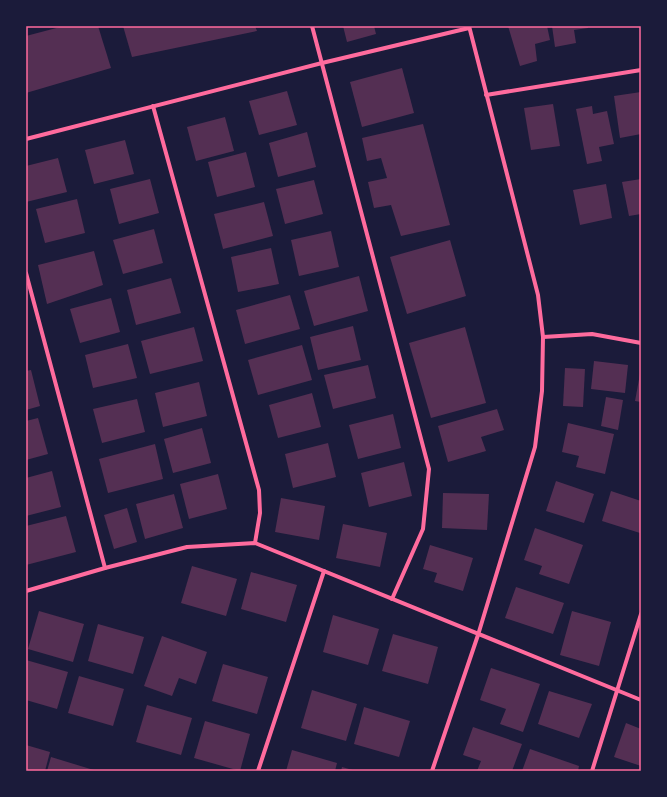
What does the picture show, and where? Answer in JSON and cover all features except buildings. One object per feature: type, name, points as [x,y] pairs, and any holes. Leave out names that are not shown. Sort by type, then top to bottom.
[{"type":"street","points":[[312,26],[429,469],[423,529],[392,599]]},
{"type":"street","points":[[26,139],[469,27],[538,295],[543,337],[542,391],[535,447],[478,635],[432,771]]},
{"type":"street","points":[[486,95],[641,70]]},
{"type":"street","points":[[153,106],[259,490],[260,513],[255,543]]},
{"type":"street","points":[[26,273],[105,568]]},
{"type":"street","points":[[543,337],[592,334],[641,343]]},
{"type":"street","points":[[26,591],[105,568],[187,547],[255,543],[478,635],[641,700]]},
{"type":"street","points":[[258,771],[324,571]]},
{"type":"street","points":[[592,771],[619,690],[641,614]]}]
